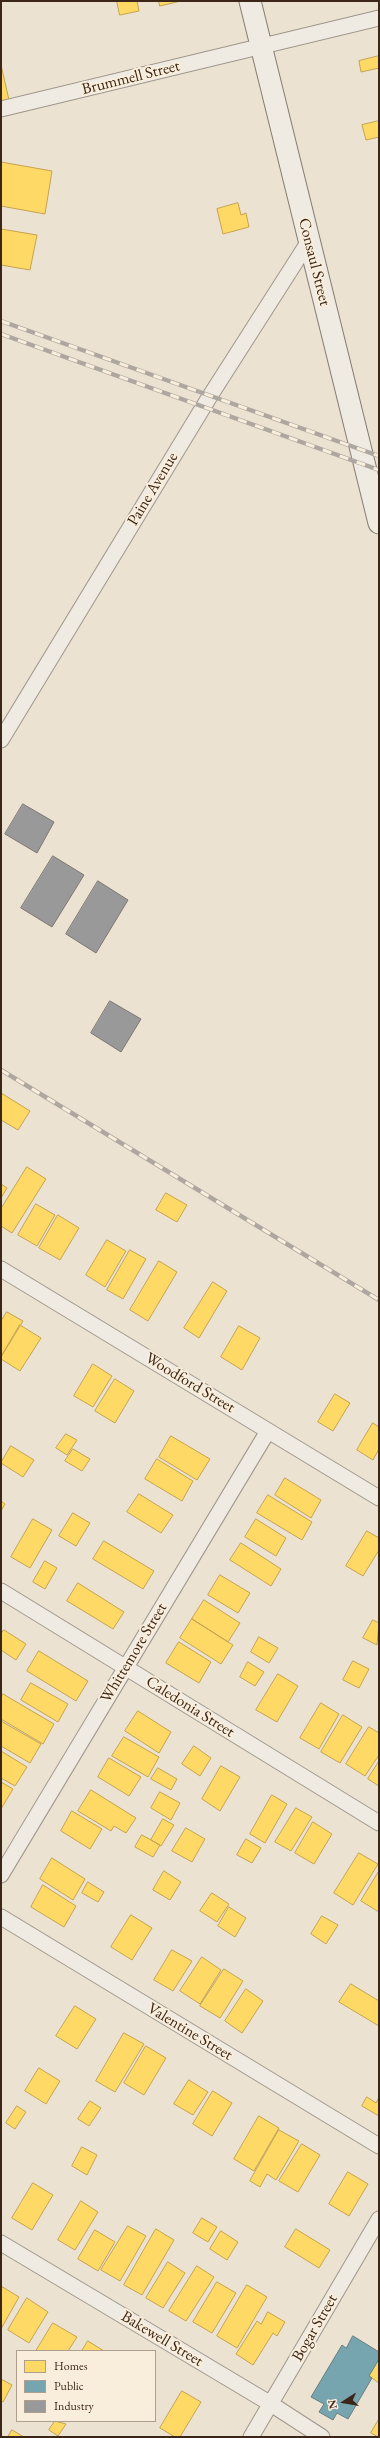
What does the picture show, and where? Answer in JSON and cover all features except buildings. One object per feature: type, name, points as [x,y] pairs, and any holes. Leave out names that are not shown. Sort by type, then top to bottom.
[{"type":"street","name":"Consaul Street","points":[[250,1],[379,523]]},
{"type":"street","name":"Brummell Street","points":[[1,109],[379,18]]},
{"type":"street","name":"Paine Avenue","points":[[1,740],[210,396],[309,241]]},
{"type":"street","name":"Woodford Street","points":[[1,1269],[379,1498]]},
{"type":"street","name":"Whittemore Street","points":[[1,1875],[268,1431]]},
{"type":"street","name":"Caledonia Street","points":[[1,1591],[379,1824]]},
{"type":"street","name":"Valentine Street","points":[[1,1917],[379,2146]]},
{"type":"street","name":"Bogar Street","points":[[251,2437],[379,2219]]},
{"type":"street","name":"Bakewell Street","points":[[1,2243],[271,2404],[322,2437]]},
{"type":"railway","points":[[1,321],[379,456]]},
{"type":"railway","points":[[1,334],[379,470]]},
{"type":"railway","points":[[1,1070],[379,1300]]}]
